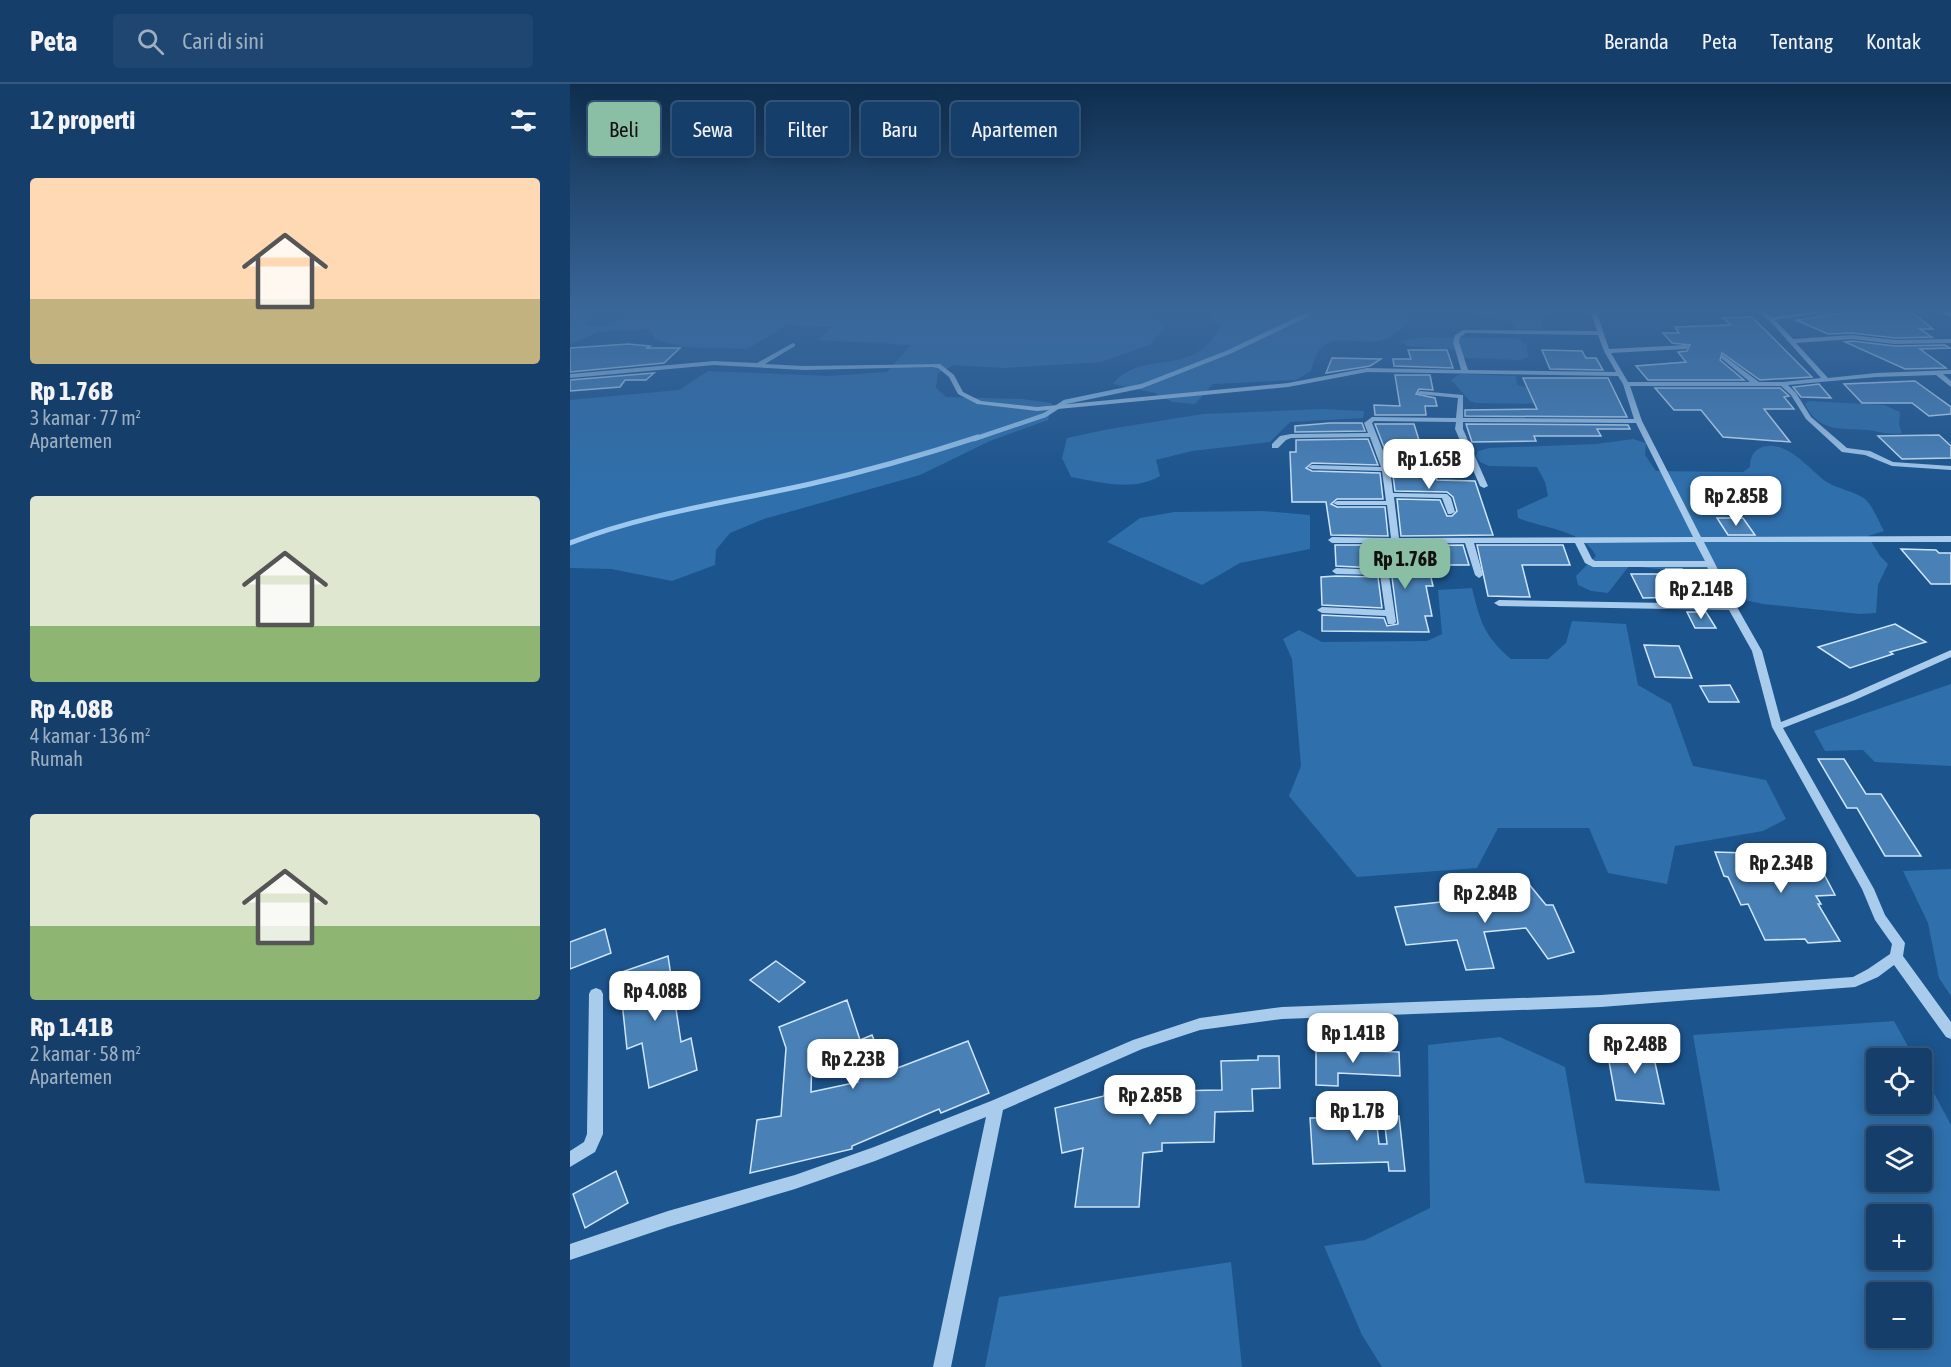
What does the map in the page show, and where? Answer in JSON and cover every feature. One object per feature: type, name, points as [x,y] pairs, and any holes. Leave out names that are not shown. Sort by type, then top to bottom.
[{"type":"street","points":[[570,376],[635,370]]},
{"type":"street","points":[[945,370],[952,376],[960,393],[979,403],[1048,408],[1288,385],[1367,370],[1619,374]]},
{"type":"street","points":[[570,1252],[668,1219],[795,1182],[996,1106],[1159,1036],[1229,1018],[1282,1013],[1601,1001],[1855,982],[1896,957],[1899,943],[1879,917],[1868,889],[1777,727],[1757,651],[1732,607],[1638,421],[1626,384],[1617,370]]},
{"type":"street","points":[[1739,370],[1757,384]]},
{"type":"street","points":[[1818,370],[1827,381]]},
{"type":"street","points":[[1626,384],[1783,384],[1951,372]]},
{"type":"street","points":[[1938,373],[1951,385]]},
{"type":"street","points":[[1783,384],[1794,394],[1808,418],[1845,450],[1867,453],[1892,464],[1951,468]]},
{"type":"street","points":[[1420,393],[1460,395],[1457,419],[1459,429],[1484,486]]},
{"type":"street","points":[[1395,541],[1386,469],[1368,423],[1372,419],[1638,421]]},
{"type":"street","points":[[1275,446],[1283,438],[1292,436],[1372,435]]},
{"type":"street","points":[[1312,467],[1386,469]]},
{"type":"street","points":[[1337,503],[1444,496],[1451,512]]},
{"type":"street","points":[[1332,540],[1579,542],[1951,539]]},
{"type":"street","points":[[1322,610],[1391,618],[1380,541]]},
{"type":"street","points":[[1469,542],[1479,575]]},
{"type":"street","points":[[1579,542],[1588,561],[1593,564],[1710,564]]},
{"type":"street","points":[[1336,571],[1386,573]]},
{"type":"street","points":[[1499,603],[1732,607]]},
{"type":"street","points":[[1777,727],[1851,698],[1951,653]]},
{"type":"street","points":[[1896,957],[1951,1033]]},
{"type":"street","points":[[570,1160],[590,1147],[595,1134],[596,994]]},
{"type":"street","points":[[942,1367],[996,1106]]},
{"type":"shaded area","points":[[889,370],[944,370],[938,373],[936,388],[946,397],[1022,399],[1052,403],[1048,420],[990,441],[920,475],[764,519],[730,533],[716,550],[715,565],[672,581],[611,569],[570,568],[570,400],[679,390],[708,371],[828,376],[887,372]]},
{"type":"shaded area","points":[[1132,370],[1311,370],[1296,380],[1213,384],[1195,404],[1173,402],[1155,393],[1113,384]]},
{"type":"shaded area","points":[[1460,374],[1516,376],[1517,385],[1538,390],[1553,404],[1476,403],[1470,401],[1451,380]]},
{"type":"shaded area","points":[[1809,401],[1884,405],[1900,412],[1899,425],[1902,433],[1835,428],[1826,425],[1811,414],[1805,404]]},
{"type":"shaded area","points":[[1323,409],[1364,411],[1363,418],[1290,422],[1270,442],[1192,451],[1156,460],[1160,476],[1139,484],[1105,483],[1071,477],[1062,458],[1067,438],[1109,429],[1203,414]]},
{"type":"shaded area","points":[[1633,439],[1646,443],[1645,455],[1656,471],[1743,472],[1750,467],[1752,456],[1757,450],[1770,446],[1779,447],[1788,450],[1827,482],[1865,499],[1884,531],[1868,536],[1880,556],[1888,564],[1878,585],[1876,613],[1860,614],[1763,604],[1745,600],[1737,591],[1698,573],[1629,566],[1608,593],[1591,591],[1578,585],[1576,576],[1596,556],[1590,547],[1572,535],[1518,518],[1517,510],[1548,496],[1545,482],[1537,467],[1489,466],[1480,462],[1476,456],[1478,451],[1489,448],[1596,444]]},
{"type":"shaded area","points":[[1264,511],[1310,515],[1310,549],[1240,563],[1202,585],[1107,542],[1140,518],[1174,512]]},
{"type":"shaded area","points":[[1472,588],[1484,627],[1495,643],[1511,659],[1548,659],[1566,643],[1572,621],[1626,624],[1638,685],[1671,704],[1693,766],[1766,780],[1786,819],[1763,831],[1675,846],[1667,884],[1608,873],[1589,828],[1498,828],[1477,868],[1357,877],[1289,796],[1301,766],[1292,659],[1283,639],[1299,630],[1322,642],[1427,641],[1442,634],[1438,590]]},
{"type":"shaded area","points":[[1951,684],[1951,766],[1875,762],[1863,750],[1825,751],[1814,731]]},
{"type":"shaded area","points":[[1951,869],[1951,996],[1939,978],[1928,923],[1903,871]]},
{"type":"shaded area","points":[[1894,1021],[1909,1048],[1866,1048],[1866,1114],[1932,1114],[1932,1090],[1951,1125],[1951,1367],[1382,1367],[1362,1335],[1324,1246],[1365,1240],[1430,1208],[1428,1045],[1500,1037],[1565,1067],[1585,1183],[1720,1191],[1693,1035]]},
{"type":"shaded area","points":[[1231,1262],[1242,1367],[985,1367],[999,1297]]},
{"type":"building","points":[[570,370],[592,370],[570,372]]},
{"type":"building","points":[[1327,370],[1346,370],[1326,373]]},
{"type":"building","points":[[1639,370],[1732,370],[1744,380],[1648,380]]},
{"type":"building","points":[[1746,370],[1805,370],[1812,377],[1760,380]]},
{"type":"building","points":[[654,373],[646,380],[625,380],[620,387],[570,391],[570,380]]},
{"type":"building","points":[[1395,375],[1430,375],[1433,390],[1419,389],[1416,394],[1435,398],[1437,406],[1425,406],[1426,415],[1375,415],[1374,405],[1400,406]]},
{"type":"building","points":[[1523,378],[1608,378],[1627,417],[1465,416],[1465,410],[1537,409]]},
{"type":"building","points":[[1915,381],[1951,407],[1951,414],[1929,416],[1912,403],[1862,403],[1844,384]]},
{"type":"building","points":[[1819,384],[1831,398],[1801,397],[1793,387]]},
{"type":"building","points":[[1655,388],[1780,388],[1789,396],[1784,397],[1794,409],[1764,409],[1790,442],[1723,437],[1701,410],[1674,410]]},
{"type":"building","points":[[1362,423],[1365,431],[1295,432],[1295,426]]},
{"type":"building","points":[[1375,424],[1414,424],[1426,463],[1432,463],[1437,480],[1475,481],[1493,535],[1401,536],[1397,499],[1440,500],[1447,516],[1452,516],[1457,511],[1453,497],[1447,492],[1395,491],[1392,468]]},
{"type":"building","points":[[1466,424],[1628,425],[1630,429],[1597,429],[1601,436],[1534,436],[1536,441],[1472,442]]},
{"type":"building","points":[[1939,435],[1951,446],[1951,458],[1902,459],[1878,436]]},
{"type":"building","points":[[1368,439],[1378,465],[1312,463],[1306,468],[1312,471],[1380,473],[1383,499],[1337,499],[1331,504],[1337,507],[1385,507],[1388,536],[1331,535],[1326,502],[1292,502],[1290,452],[1296,452],[1296,440]]},
{"type":"building","points":[[1717,518],[1743,518],[1755,535],[1728,535]]},
{"type":"building","points":[[1335,545],[1374,545],[1377,568],[1336,566]]},
{"type":"building","points":[[1463,545],[1469,565],[1428,565],[1433,586],[1426,586],[1432,616],[1425,616],[1429,632],[1322,631],[1322,615],[1384,618],[1387,626],[1398,624],[1388,546]]},
{"type":"building","points":[[1477,545],[1563,545],[1570,565],[1522,565],[1530,597],[1488,596]]},
{"type":"building","points":[[1901,549],[1951,553],[1951,584],[1931,584]]},
{"type":"building","points":[[1666,569],[1682,569],[1700,601],[1682,601],[1680,597],[1643,598],[1631,574],[1669,574]]},
{"type":"building","points":[[1321,577],[1378,577],[1382,608],[1322,605]]},
{"type":"building","points":[[1687,612],[1706,612],[1716,628],[1695,628]]},
{"type":"building","points":[[1895,624],[1926,642],[1890,652],[1893,654],[1850,668],[1818,647]]},
{"type":"building","points":[[1644,645],[1679,646],[1692,678],[1655,677]]},
{"type":"building","points":[[1730,685],[1739,702],[1709,702],[1700,686]]},
{"type":"building","points":[[1818,759],[1844,759],[1866,794],[1881,794],[1921,856],[1885,856],[1857,808],[1847,808]]},
{"type":"building","points":[[1715,852],[1814,855],[1835,895],[1816,896],[1821,904],[1818,904],[1840,941],[1808,943],[1805,939],[1765,940],[1748,904],[1741,905],[1728,877],[1724,876]]},
{"type":"building","points":[[1528,883],[1546,905],[1553,905],[1574,952],[1548,959],[1526,928],[1484,932],[1494,968],[1466,970],[1457,940],[1406,945],[1395,907],[1441,902],[1454,896],[1462,903]]},
{"type":"building","points":[[605,929],[611,953],[570,969],[570,942]]},
{"type":"building","points":[[668,956],[681,1042],[691,1038],[697,1070],[649,1088],[642,1043],[627,1049],[619,973]]},
{"type":"building","points":[[776,961],[805,982],[779,1002],[750,980]]},
{"type":"building","points":[[847,1000],[860,1040],[872,1035],[887,1072],[968,1041],[989,1093],[941,1113],[939,1109],[852,1146],[852,1149],[750,1173],[757,1120],[781,1116],[786,1048],[779,1027]],"holes":[[[843,1041],[858,1082],[811,1092],[812,1053]]]},
{"type":"building","points":[[1316,1045],[1338,1046],[1338,1050],[1399,1052],[1400,1076],[1338,1073],[1338,1086],[1316,1085]]},
{"type":"building","points":[[1606,1045],[1652,1049],[1664,1104],[1616,1100]]},
{"type":"building","points":[[1258,1056],[1279,1056],[1280,1088],[1252,1089],[1253,1111],[1215,1112],[1214,1142],[1162,1143],[1162,1151],[1143,1153],[1139,1207],[1075,1207],[1083,1148],[1062,1153],[1055,1108],[1104,1096],[1105,1087],[1131,1087],[1132,1078],[1167,1078],[1166,1091],[1222,1090],[1221,1061],[1258,1060]]},
{"type":"building","points":[[1399,1116],[1405,1171],[1389,1171],[1388,1162],[1313,1164],[1310,1118],[1376,1117],[1379,1144],[1387,1144],[1384,1117]]},
{"type":"building","points":[[616,1171],[628,1203],[585,1228],[573,1194]]},
{"type":"waterway","points":[[974,439],[1045,415],[1065,402],[1142,386],[1183,370]]},
{"type":"waterway","points":[[570,543],[659,516],[853,474],[978,437]]}]
